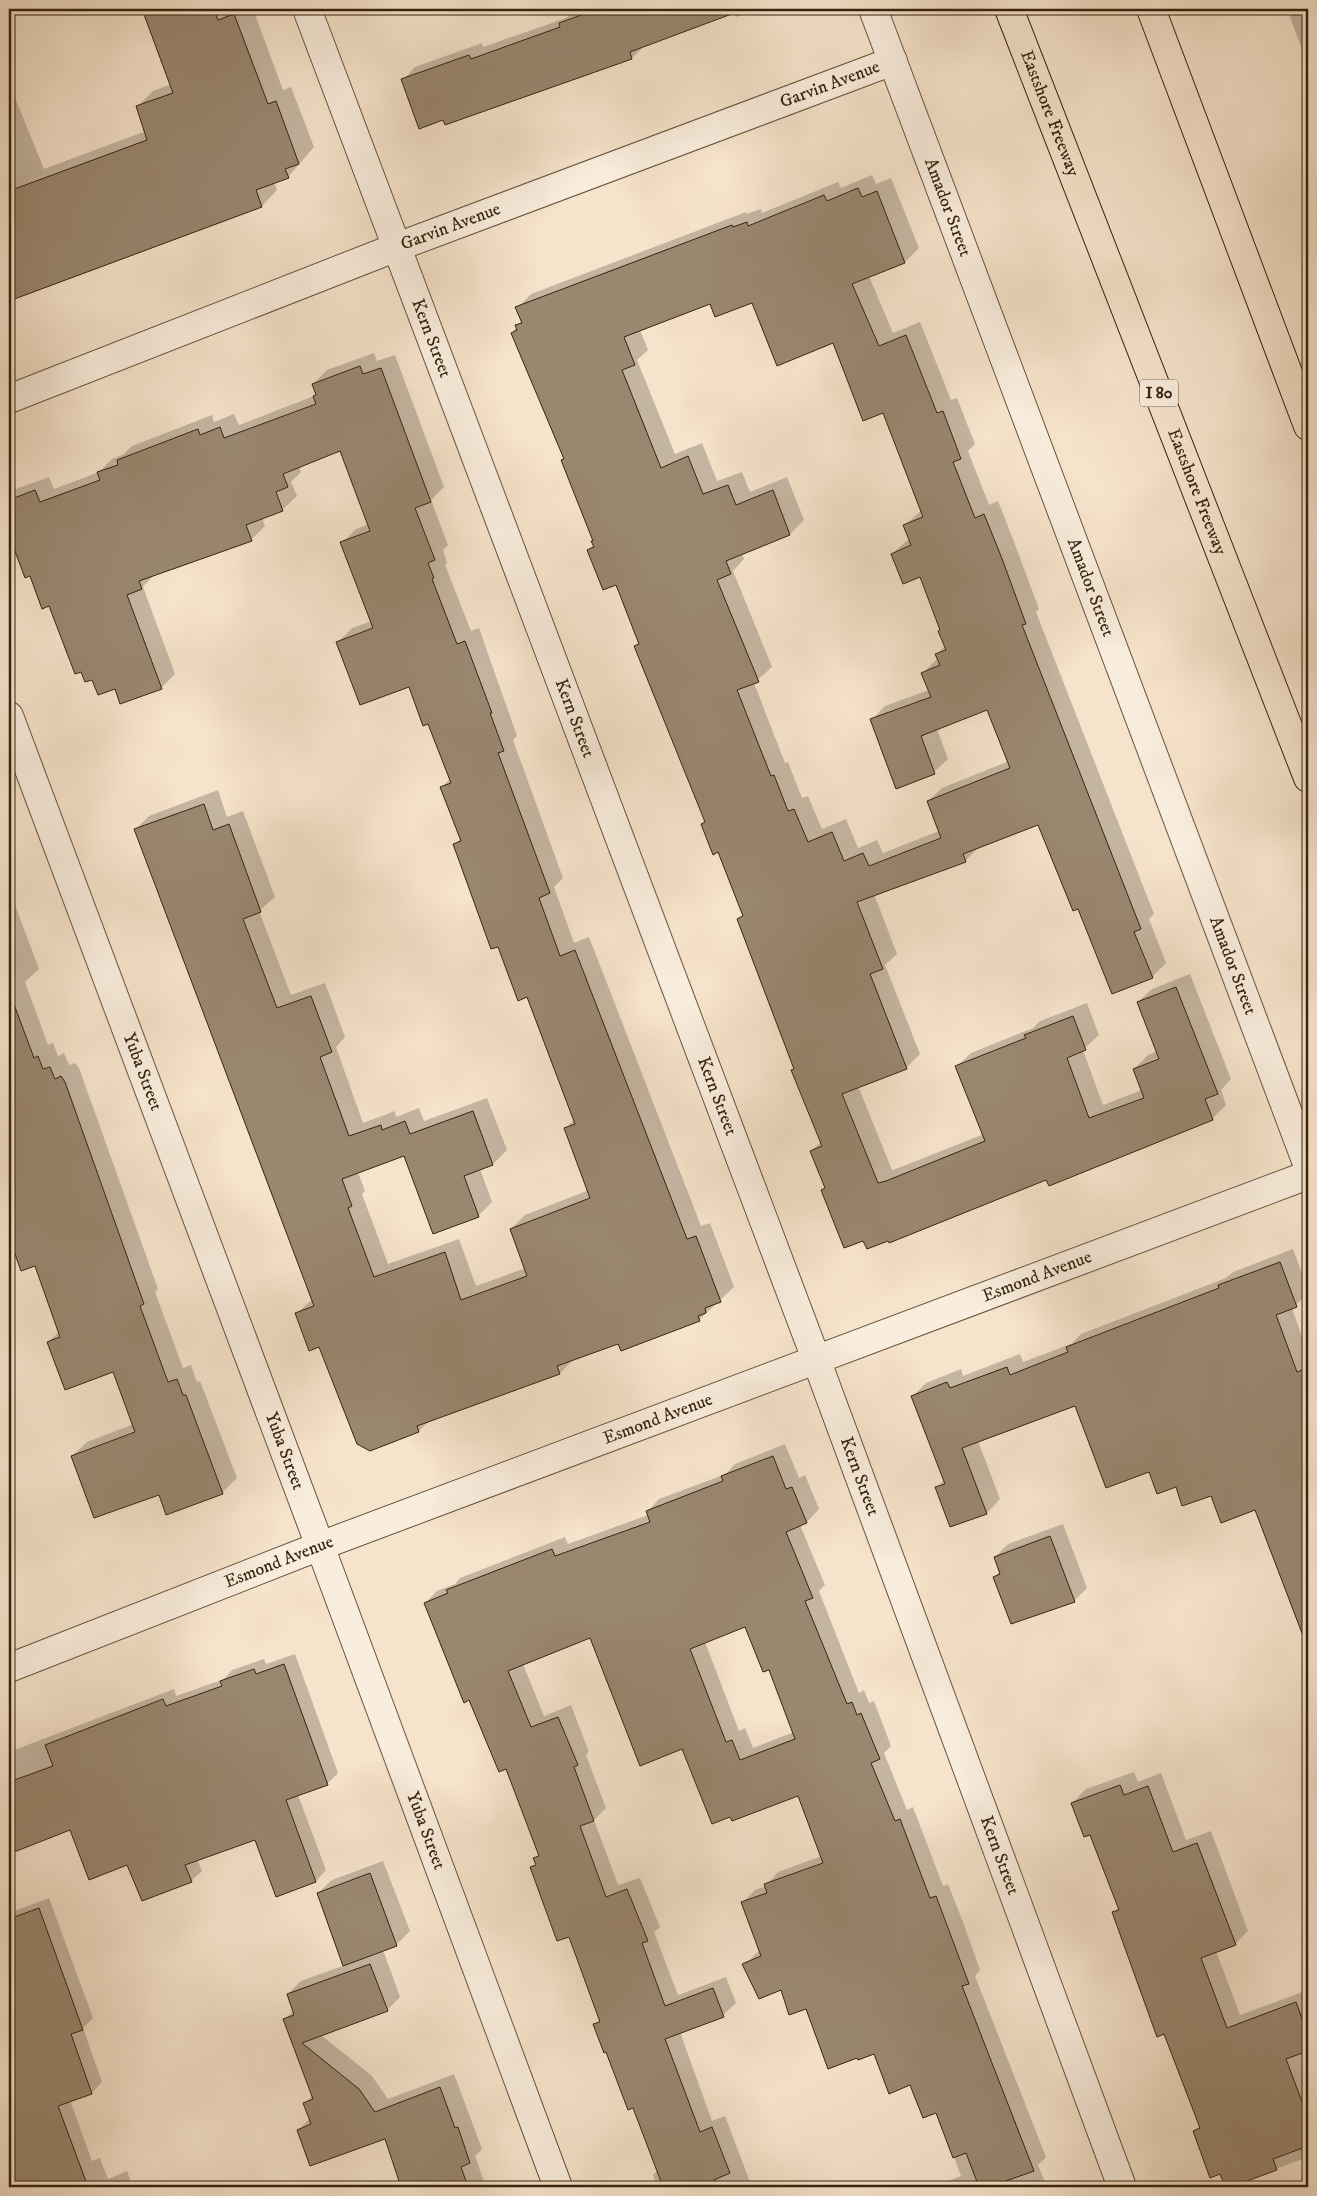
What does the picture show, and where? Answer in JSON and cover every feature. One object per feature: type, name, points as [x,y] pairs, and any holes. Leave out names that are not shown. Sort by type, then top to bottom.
[{"type":"highway","name":"Eastshore Freeway","points":[[1009,9],[1308,778]]},
{"type":"highway","points":[[1151,9],[1308,426]]},
{"type":"street","name":"Kern Street","points":[[307,9],[816,1359],[1122,2187]]},
{"type":"street","name":"Amador Street","points":[[873,9],[1308,1166]]},
{"type":"street","name":"Garvin Avenue","points":[[9,399],[397,248],[893,61]]},
{"type":"street","name":"Yuba Street","points":[[9,716],[558,2187]]},
{"type":"street","name":"Esmond Avenue","points":[[9,1668],[320,1546],[1308,1175]]},
{"type":"building","points":[[142,9],[214,9],[218,20],[234,14],[268,104],[276,101],[299,164],[285,169],[289,178],[256,190],[262,207],[9,301],[9,191],[147,140],[136,106],[173,93]]},
{"type":"building","points":[[598,9],[736,9],[737,12],[630,52],[632,59],[445,125],[443,120],[419,129],[401,79],[469,55],[471,59],[560,27],[559,23]]},
{"type":"building","points":[[858,188],[862,197],[877,191],[905,263],[852,284],[879,346],[906,335],[937,413],[943,411],[961,459],[953,462],[975,518],[984,514],[1001,556],[1026,624],[1022,625],[1141,929],[1134,932],[1153,978],[1112,994],[1078,909],[1073,911],[1038,825],[963,854],[966,862],[857,902],[883,969],[870,974],[907,1069],[842,1094],[878,1183],[985,1141],[955,1066],[1026,1038],[1024,1035],[1073,1016],[1086,1050],[1067,1058],[1089,1118],[1144,1098],[1133,1069],[1159,1059],[1137,1002],[1176,987],[1218,1094],[1205,1099],[1213,1120],[1049,1186],[1046,1180],[889,1243],[888,1241],[867,1249],[863,1241],[844,1248],[821,1190],[825,1188],[810,1151],[822,1146],[791,1070],[794,1069],[737,919],[743,916],[718,852],[713,855],[701,824],[705,822],[634,646],[639,644],[616,585],[603,590],[587,550],[594,547],[591,541],[593,541],[561,460],[564,459],[511,333],[517,330],[515,325],[522,323],[515,307],[732,225],[733,227],[747,222],[748,226],[824,195],[827,201]],"holes":[[[752,303],[777,366],[833,343],[863,421],[883,413],[923,517],[903,525],[911,545],[891,554],[903,584],[920,577],[946,650],[935,654],[940,665],[921,673],[931,697],[870,719],[896,789],[935,774],[921,736],[987,710],[1010,768],[927,801],[941,838],[869,866],[863,853],[844,861],[832,832],[808,842],[794,809],[788,811],[774,775],[771,776],[737,690],[759,682],[717,580],[731,574],[726,561],[790,535],[773,490],[736,505],[728,485],[703,494],[688,456],[661,468],[622,370],[635,365],[624,337],[710,304],[715,317]]]},
{"type":"building","points":[[360,366],[363,374],[381,368],[431,502],[415,508],[435,560],[428,563],[434,578],[432,579],[457,644],[465,641],[492,713],[490,713],[504,751],[498,753],[550,893],[539,898],[560,956],[575,950],[687,1239],[696,1236],[721,1302],[705,1308],[706,1313],[698,1316],[700,1321],[621,1351],[618,1344],[557,1366],[560,1374],[417,1426],[419,1432],[370,1451],[357,1444],[319,1347],[309,1351],[295,1313],[314,1306],[134,829],[204,804],[213,830],[229,824],[261,912],[243,919],[277,1008],[311,996],[332,1052],[320,1057],[349,1136],[381,1125],[382,1130],[405,1121],[410,1134],[473,1111],[493,1165],[464,1176],[479,1217],[433,1234],[404,1156],[342,1179],[352,1206],[348,1208],[374,1277],[445,1252],[461,1300],[527,1276],[510,1229],[590,1198],[564,1128],[575,1124],[527,997],[518,1001],[498,947],[491,949],[453,844],[461,841],[440,787],[451,783],[428,724],[423,726],[409,687],[360,705],[336,642],[373,628],[340,542],[370,531],[340,451],[283,474],[288,487],[276,492],[283,511],[246,525],[252,541],[139,581],[142,589],[127,595],[162,689],[120,704],[115,689],[98,695],[92,680],[85,682],[81,672],[75,674],[49,606],[42,609],[30,576],[25,578],[9,535],[9,500],[35,490],[40,502],[100,480],[97,472],[118,465],[117,460],[198,429],[200,435],[220,427],[224,438],[316,404],[313,396],[316,395],[312,384]]},
{"type":"building","points":[[12,999],[34,1058],[38,1056],[43,1069],[50,1067],[55,1079],[61,1076],[65,1082],[144,1304],[140,1306],[168,1382],[177,1379],[183,1395],[186,1395],[223,1494],[166,1515],[159,1495],[94,1518],[71,1456],[135,1432],[113,1372],[65,1390],[47,1342],[60,1337],[35,1266],[21,1271],[9,1237],[9,1000]]},
{"type":"building","points":[[1280,1262],[1297,1307],[1276,1315],[1297,1372],[1308,1368],[1308,1640],[1305,1641],[1255,1510],[1221,1523],[1211,1496],[1182,1506],[1176,1487],[1157,1494],[1149,1472],[1106,1488],[1075,1406],[962,1448],[987,1514],[950,1527],[935,1487],[945,1484],[911,1396],[947,1382],[950,1388],[1007,1367],[1010,1375],[1068,1352],[1066,1347],[1219,1288],[1218,1285]]},
{"type":"building","points":[[773,1456],[786,1489],[792,1487],[807,1523],[786,1532],[813,1598],[805,1601],[847,1704],[852,1702],[857,1715],[861,1713],[880,1759],[871,1763],[895,1821],[900,1819],[930,1898],[936,1896],[969,1984],[962,1986],[1034,2171],[989,2187],[979,2187],[966,2153],[953,2158],[936,2113],[923,2118],[910,2085],[889,2094],[874,2054],[828,2069],[806,2009],[789,2015],[781,1990],[759,1999],[742,1964],[761,1956],[741,1902],[767,1893],[764,1884],[823,1863],[798,1796],[732,1821],[730,1817],[712,1824],[682,1749],[640,1766],[590,1638],[508,1671],[531,1727],[558,1717],[578,1765],[574,1767],[594,1821],[580,1826],[606,1897],[627,1889],[648,1941],[642,1943],[665,2006],[713,1988],[724,2017],[665,2039],[700,2132],[712,2127],[730,2173],[714,2180],[717,2187],[663,2187],[633,2108],[628,2110],[593,2024],[600,2022],[569,1937],[557,1941],[530,1867],[536,1865],[533,1858],[539,1856],[506,1769],[499,1772],[469,1700],[464,1703],[424,1603],[448,1593],[446,1590],[552,1549],[555,1556],[650,1522],[646,1511],[723,1481],[721,1476]],"holes":[[[745,1627],[763,1672],[769,1670],[795,1739],[740,1760],[732,1740],[726,1742],[690,1649]]]},
{"type":"building","points":[[1050,1536],[1075,1602],[1011,1624],[993,1577],[1000,1574],[994,1557]]},
{"type":"building","points":[[284,1664],[328,1785],[286,1800],[316,1882],[276,1897],[255,1840],[185,1865],[192,1882],[142,1901],[127,1865],[89,1880],[70,1830],[9,1854],[9,1782],[53,1766],[45,1745],[163,1699],[166,1706],[222,1686],[220,1681],[254,1669],[256,1674]]},
{"type":"building","points":[[1120,1785],[1124,1795],[1148,1786],[1173,1852],[1197,1843],[1236,1945],[1201,1958],[1227,2028],[1296,2002],[1308,2035],[1308,2051],[1286,2059],[1308,2118],[1308,2146],[1273,2159],[1277,2170],[1231,2187],[1225,2187],[1220,2174],[1210,2178],[1193,2131],[1200,2128],[1164,2034],[1157,2037],[1112,1912],[1119,1910],[1090,1835],[1084,1837],[1071,1803]]},
{"type":"building","points":[[370,1873],[397,1946],[343,1966],[317,1893]]},
{"type":"building","points":[[39,1908],[83,2030],[71,2034],[92,2094],[58,2106],[88,2187],[9,2187],[9,1919]]},
{"type":"building","points":[[370,1964],[388,2011],[302,2043],[359,2089],[375,2112],[440,2087],[455,2128],[458,2127],[470,2163],[461,2167],[468,2187],[401,2187],[385,2139],[310,2166],[297,2130],[311,2124],[303,2103],[313,2099],[283,2019],[294,2015],[287,1994]]}]
